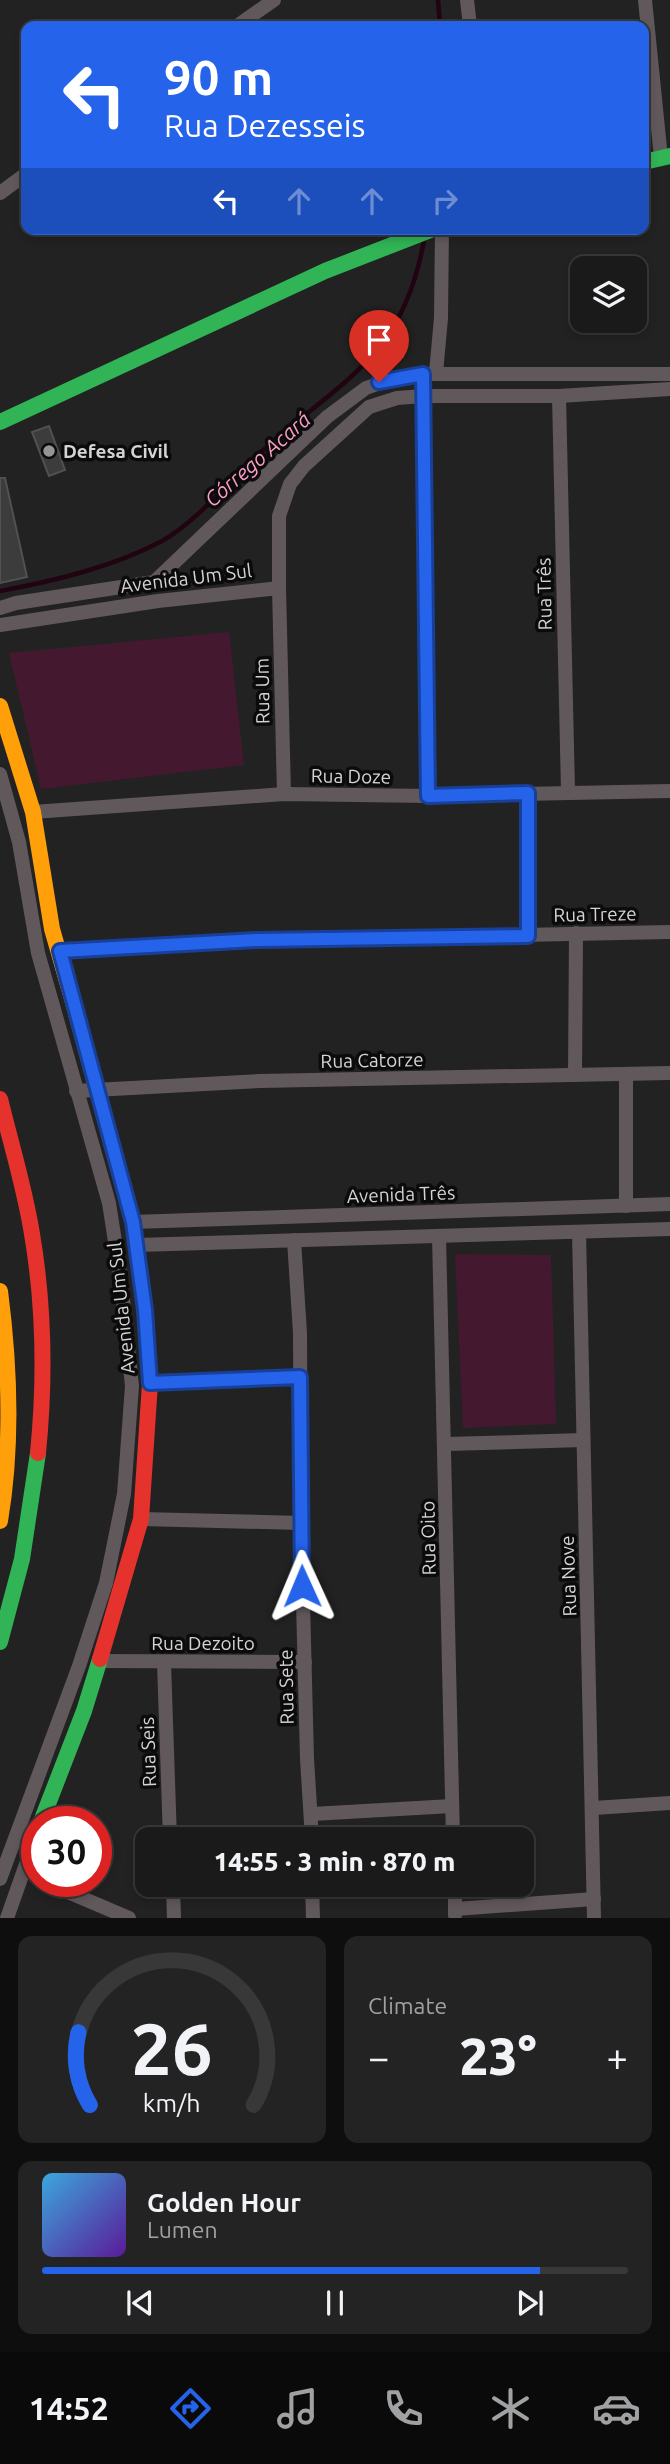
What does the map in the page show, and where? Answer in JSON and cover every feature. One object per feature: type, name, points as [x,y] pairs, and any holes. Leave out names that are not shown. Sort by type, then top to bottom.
[{"type":"main road","points":[[0,422],[325,271],[419,235]]},
{"type":"main road","name":"Avenida Um Sul","points":[[0,706],[33,812],[52,929],[99,1088],[133,1222],[145,1310],[150,1383],[141,1519],[101,1661],[47,1806]]},
{"type":"main road","points":[[0,1099],[30,1224],[43,1362],[43,1427],[37,1486],[20,1577],[0,1642]]},
{"type":"main road","points":[[0,1291],[8,1369],[9,1415],[0,1521]]},
{"type":"street","points":[[244,21],[274,0]]},
{"type":"street","points":[[467,0],[469,21]]},
{"type":"street","points":[[645,0],[648,21]]},
{"type":"street","points":[[649,31],[665,157]]},
{"type":"street","points":[[0,193],[21,178]]},
{"type":"street","points":[[428,796],[422,469],[424,396],[441,318],[430,235]]},
{"type":"street","points":[[476,373],[476,397]]},
{"type":"street","name":"Avenida Um Sul","points":[[0,608],[16,603],[154,582],[327,417],[366,388],[429,374],[670,374]]},
{"type":"street","name":"Avenida Um Sul","points":[[0,625],[158,601],[279,588],[279,516],[286,494],[304,466],[360,414],[379,403],[424,396],[559,396],[670,389]]},
{"type":"street","name":"Rua Três","points":[[559,396],[568,791]]},
{"type":"street","points":[[327,417],[340,432]]},
{"type":"street","points":[[154,582],[158,601]]},
{"type":"street","name":"Rua Um","points":[[279,588],[284,794]]},
{"type":"street","name":"Avenida Um Sul","points":[[0,774],[19,842],[38,953],[109,1203],[132,1386],[120,1524],[106,1583],[44,1765],[0,1879]]},
{"type":"street","name":"Rua Doze","points":[[33,812],[284,794],[428,796],[568,791],[670,791]]},
{"type":"street","points":[[528,793],[528,936]]},
{"type":"street","name":"Rua Treze","points":[[60,951],[234,941],[670,932]]},
{"type":"street","points":[[575,1075],[576,933]]},
{"type":"street","points":[[64,1040],[83,1035]]},
{"type":"street","name":"Rua Catorze","points":[[76,1091],[260,1081],[670,1073]]},
{"type":"street","points":[[626,1074],[626,1206]]},
{"type":"street","points":[[96,1155],[115,1153]]},
{"type":"street","points":[[137,1245],[670,1229],[669,1204]]},
{"type":"street","name":"Avenida Três","points":[[133,1222],[669,1204]]},
{"type":"street","points":[[488,1210],[492,1234]]},
{"type":"street","points":[[376,1214],[377,1238]]},
{"type":"street","points":[[233,1219],[237,1242]]},
{"type":"street","name":"Rua Nove","points":[[579,1232],[594,1918]]},
{"type":"street","name":"Rua Oito","points":[[439,1236],[446,1444],[453,1827]]},
{"type":"street","name":"Rua Sete","points":[[294,1240],[300,1377],[307,1759],[312,1827]]},
{"type":"street","points":[[124,1308],[145,1310]]},
{"type":"street","points":[[150,1383],[300,1377]]},
{"type":"street","points":[[446,1444],[583,1440]]},
{"type":"street","points":[[128,1449],[146,1451]]},
{"type":"street","points":[[141,1519],[301,1523]]},
{"type":"street","points":[[106,1583],[122,1591]]},
{"type":"street","name":"Rua Dezoito","points":[[101,1661],[305,1662]]},
{"type":"street","name":"Rua Seis","points":[[164,1663],[170,1827]]},
{"type":"street","points":[[44,1765],[60,1773]]},
{"type":"street","points":[[593,1808],[670,1804]]},
{"type":"street","points":[[312,1814],[452,1806]]},
{"type":"street","points":[[7,1918],[21,1892]]},
{"type":"street","points":[[80,1897],[129,1918]]},
{"type":"street","points":[[173,1897],[174,1918]]},
{"type":"street","points":[[312,1897],[313,1918]]},
{"type":"street","points":[[455,1913],[594,1899]]},
{"type":"shaded area","points":[[229,632],[244,765],[41,789],[9,653]]},
{"type":"shaded area","points":[[455,1254],[551,1255],[556,1424],[463,1428]]},
{"type":"building","name":"Defesa Civil","points":[[49,426],[65,470],[49,476],[32,432]]},
{"type":"building","points":[[0,478],[5,478],[27,577],[0,583]]},
{"type":"waterway","name":"Córrego Acará","points":[[438,0],[440,21]]},
{"type":"waterway","name":"Córrego Acará","points":[[0,591],[103,566],[162,541],[188,523],[261,452],[365,364],[401,313],[414,280],[424,240]]},
{"type":"traffic: fast","points":[[649,161],[670,156]]},
{"type":"traffic: fast","points":[[0,422],[325,271],[418,235]]},
{"type":"traffic: fast","points":[[71,995],[133,1222],[144,1304]]},
{"type":"traffic: fast","points":[[0,1642],[22,1559],[38,1453]]},
{"type":"traffic: fast","points":[[47,1806],[84,1711],[100,1659]]},
{"type":"traffic: slow","points":[[0,706],[33,812],[52,929],[71,995]]},
{"type":"traffic: slow","points":[[0,1291],[9,1406],[7,1463],[0,1521]]},
{"type":"traffic: jam","points":[[0,1099],[26,1200],[39,1288],[42,1399],[38,1453]]},
{"type":"traffic: jam","points":[[100,1659],[141,1519],[150,1383],[144,1304]]},
{"type":"place","name":"Defesa Civil","points":[[49,451]]},
{"type":"route","points":[[302,1586],[300,1377],[150,1383],[145,1310],[133,1222],[60,951],[257,940],[528,936],[528,793],[428,796],[422,469],[423,374],[379,382]]}]
